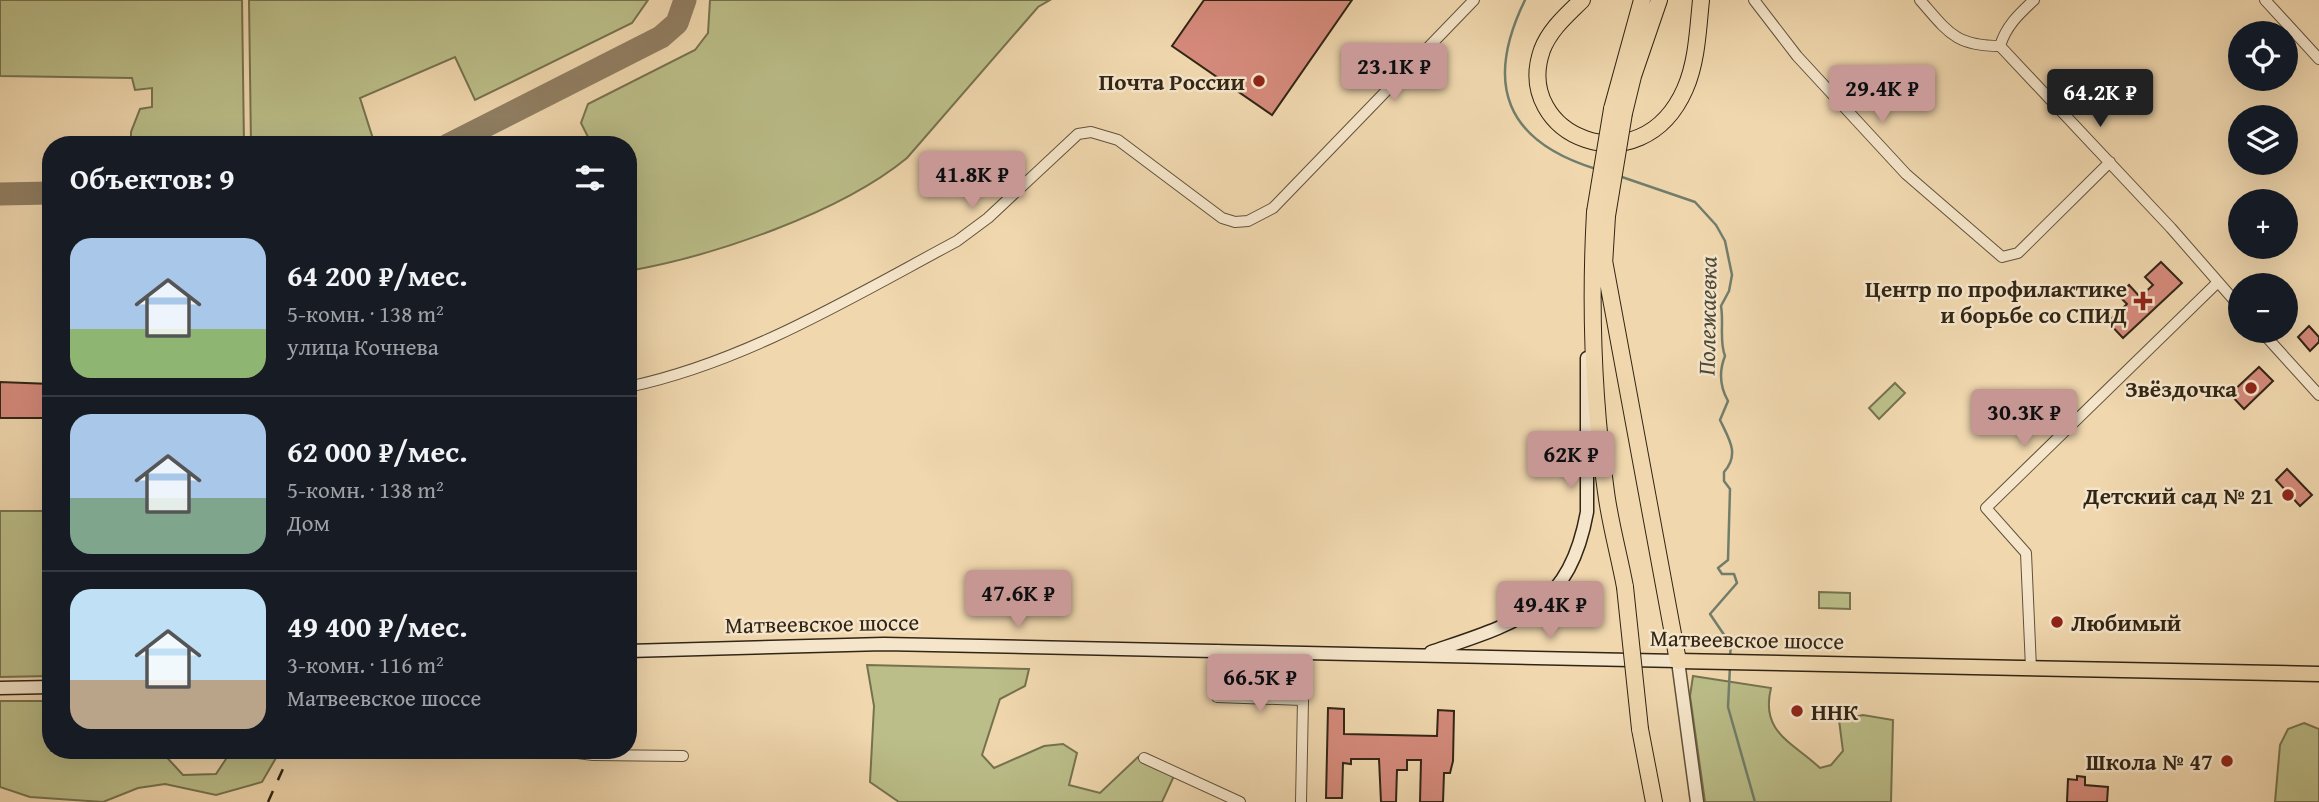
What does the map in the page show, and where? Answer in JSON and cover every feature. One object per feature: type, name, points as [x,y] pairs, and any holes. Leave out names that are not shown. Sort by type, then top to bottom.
[{"type":"highway","points":[[1582,0],[1561,21],[1542,50],[1538,69],[1541,89],[1554,116],[1574,134],[1597,144],[1618,145],[1645,137],[1674,109],[1686,88],[1693,65],[1701,0]]},
{"type":"highway","points":[[1642,0],[1618,111],[1601,214],[1596,379],[1606,492],[1625,587],[1640,729],[1654,802]]},
{"type":"highway","points":[[1618,111],[1659,0]]},
{"type":"highway","points":[[1598,255],[1678,661]]},
{"type":"main road","points":[[1421,655],[1518,621],[1552,593],[1576,555],[1587,512],[1586,333],[1598,255]]},
{"type":"main road","name":"Матвеевское шоссе","points":[[637,652],[871,644],[2319,674]]},
{"type":"main road","points":[[1678,661],[1697,802]]},
{"type":"main road","points":[[0,688],[42,687]]},
{"type":"street","points":[[637,385],[686,373],[740,353],[957,241],[988,218],[1078,134],[1091,132],[1118,140],[1222,218],[1235,222],[1259,216],[1293,187],[1474,0]]},
{"type":"street","points":[[1754,0],[1797,56],[1906,174],[2002,257],[2018,253],[2110,162]]},
{"type":"street","points":[[1920,0],[1958,41],[1975,46],[2000,46],[2110,162],[2228,293]]},
{"type":"street","points":[[2000,46],[2013,20],[2034,0]]},
{"type":"street","points":[[2265,0],[2319,59]]},
{"type":"street","points":[[2031,668],[2026,553],[1986,508],[2218,282]]},
{"type":"street","points":[[2272,343],[2319,395]]},
{"type":"street","points":[[1218,650],[1217,697],[1303,699],[1301,802]]},
{"type":"street","points":[[637,755],[683,756]]},
{"type":"street","points":[[1144,758],[1240,802]]},
{"type":"green space","points":[[0,0],[242,0],[244,136],[131,136],[140,109],[152,107],[152,88],[135,90],[132,78],[0,76]]},
{"type":"green space","points":[[249,0],[648,0],[632,23],[475,100],[455,57],[360,98],[372,136],[251,136]]},
{"type":"green space","points":[[710,0],[1050,0],[1038,7],[907,158],[879,178],[847,197],[775,230],[698,255],[637,269],[637,136],[588,136],[581,123],[588,104],[695,50],[708,33]]},
{"type":"green space","points":[[1895,383],[1905,393],[1879,419],[1869,408]]},
{"type":"green space","points":[[0,511],[42,511],[42,676],[0,677]]},
{"type":"green space","points":[[1819,592],[1850,593],[1850,609],[1819,608]]},
{"type":"green space","points":[[867,665],[1029,669],[1025,686],[1000,699],[982,755],[994,768],[1044,746],[1063,744],[1077,753],[1069,785],[1100,793],[1138,757],[1174,776],[1162,802],[899,802],[870,782],[874,706]]},
{"type":"green space","points":[[1693,676],[1771,688],[1769,703],[1774,726],[1789,743],[1820,768],[1831,765],[1843,751],[1839,720],[1863,715],[1893,720],[1891,802],[1705,802],[1690,696]]},
{"type":"green space","points":[[0,701],[42,701],[42,759],[168,759],[183,775],[216,774],[226,759],[275,759],[262,782],[216,795],[165,784],[138,788],[103,802],[30,797],[0,787]]},
{"type":"green space","points":[[2304,723],[2319,729],[2319,802],[2275,802],[2280,745],[2288,729]]},
{"type":"building","name":"Почта России","points":[[1204,0],[1352,0],[1272,115],[1172,46]]},
{"type":"building","name":"Центр по профилактике и борьбе со СПИД","points":[[2161,262],[2182,283],[2123,338],[2108,322],[2127,304],[2118,295],[2129,285],[2140,297],[2153,285],[2145,277]]},
{"type":"building","points":[[2309,326],[2319,337],[2319,342],[2310,351],[2298,337]]},
{"type":"building","name":"Звёздочка","points":[[2259,367],[2273,381],[2244,409],[2230,394]]},
{"type":"building","points":[[0,382],[42,384],[42,418],[0,418]]},
{"type":"building","points":[[2287,469],[2312,495],[2300,506],[2276,480]]},
{"type":"building","points":[[1328,708],[1344,709],[1344,734],[1437,736],[1438,710],[1454,711],[1453,761],[1450,773],[1444,773],[1443,802],[1420,802],[1421,760],[1407,760],[1407,770],[1397,770],[1396,802],[1381,802],[1379,759],[1351,759],[1351,764],[1343,763],[1342,798],[1326,798]]},
{"type":"building","points":[[2077,776],[2085,777],[2085,785],[2108,787],[2107,802],[2067,802],[2068,779],[2077,780]]},
{"type":"waterway","name":"Полежаевка","points":[[1525,0],[1506,58],[1505,83],[1511,106],[1523,125],[1541,143],[1565,157],[1596,169]]},
{"type":"waterway","name":"Полежаевка","points":[[1619,176],[1695,202],[1716,225],[1725,241],[1732,275],[1729,291],[1721,306],[1725,356],[1721,378],[1728,401],[1720,420],[1732,453],[1724,472],[1724,481],[1730,489],[1728,560],[1718,568],[1722,574],[1734,574],[1737,583],[1710,614],[1731,645],[1730,656]]},
{"type":"waterway","name":"Полежаевка","points":[[1730,666],[1728,707],[1755,802]]},
{"type":"taxiway","points":[[466,136],[661,37],[677,23],[685,0]]},
{"type":"taxiway","points":[[0,194],[42,193]]},
{"type":"railway","points":[[268,802],[287,759]]},
{"type":"place","name":"Почта России","points":[[1259,81]]},
{"type":"place","name":"Центр по профилактике и борьбе со СПИД","points":[[2143,301]]},
{"type":"place","name":"Звёздочка","points":[[2251,388]]},
{"type":"place","name":"Детский сад № 21","points":[[2288,495]]},
{"type":"place","name":"Любимый","points":[[2057,622]]},
{"type":"place","name":"ННК","points":[[1797,711]]},
{"type":"place","name":"Школа № 47","points":[[2227,761]]}]
